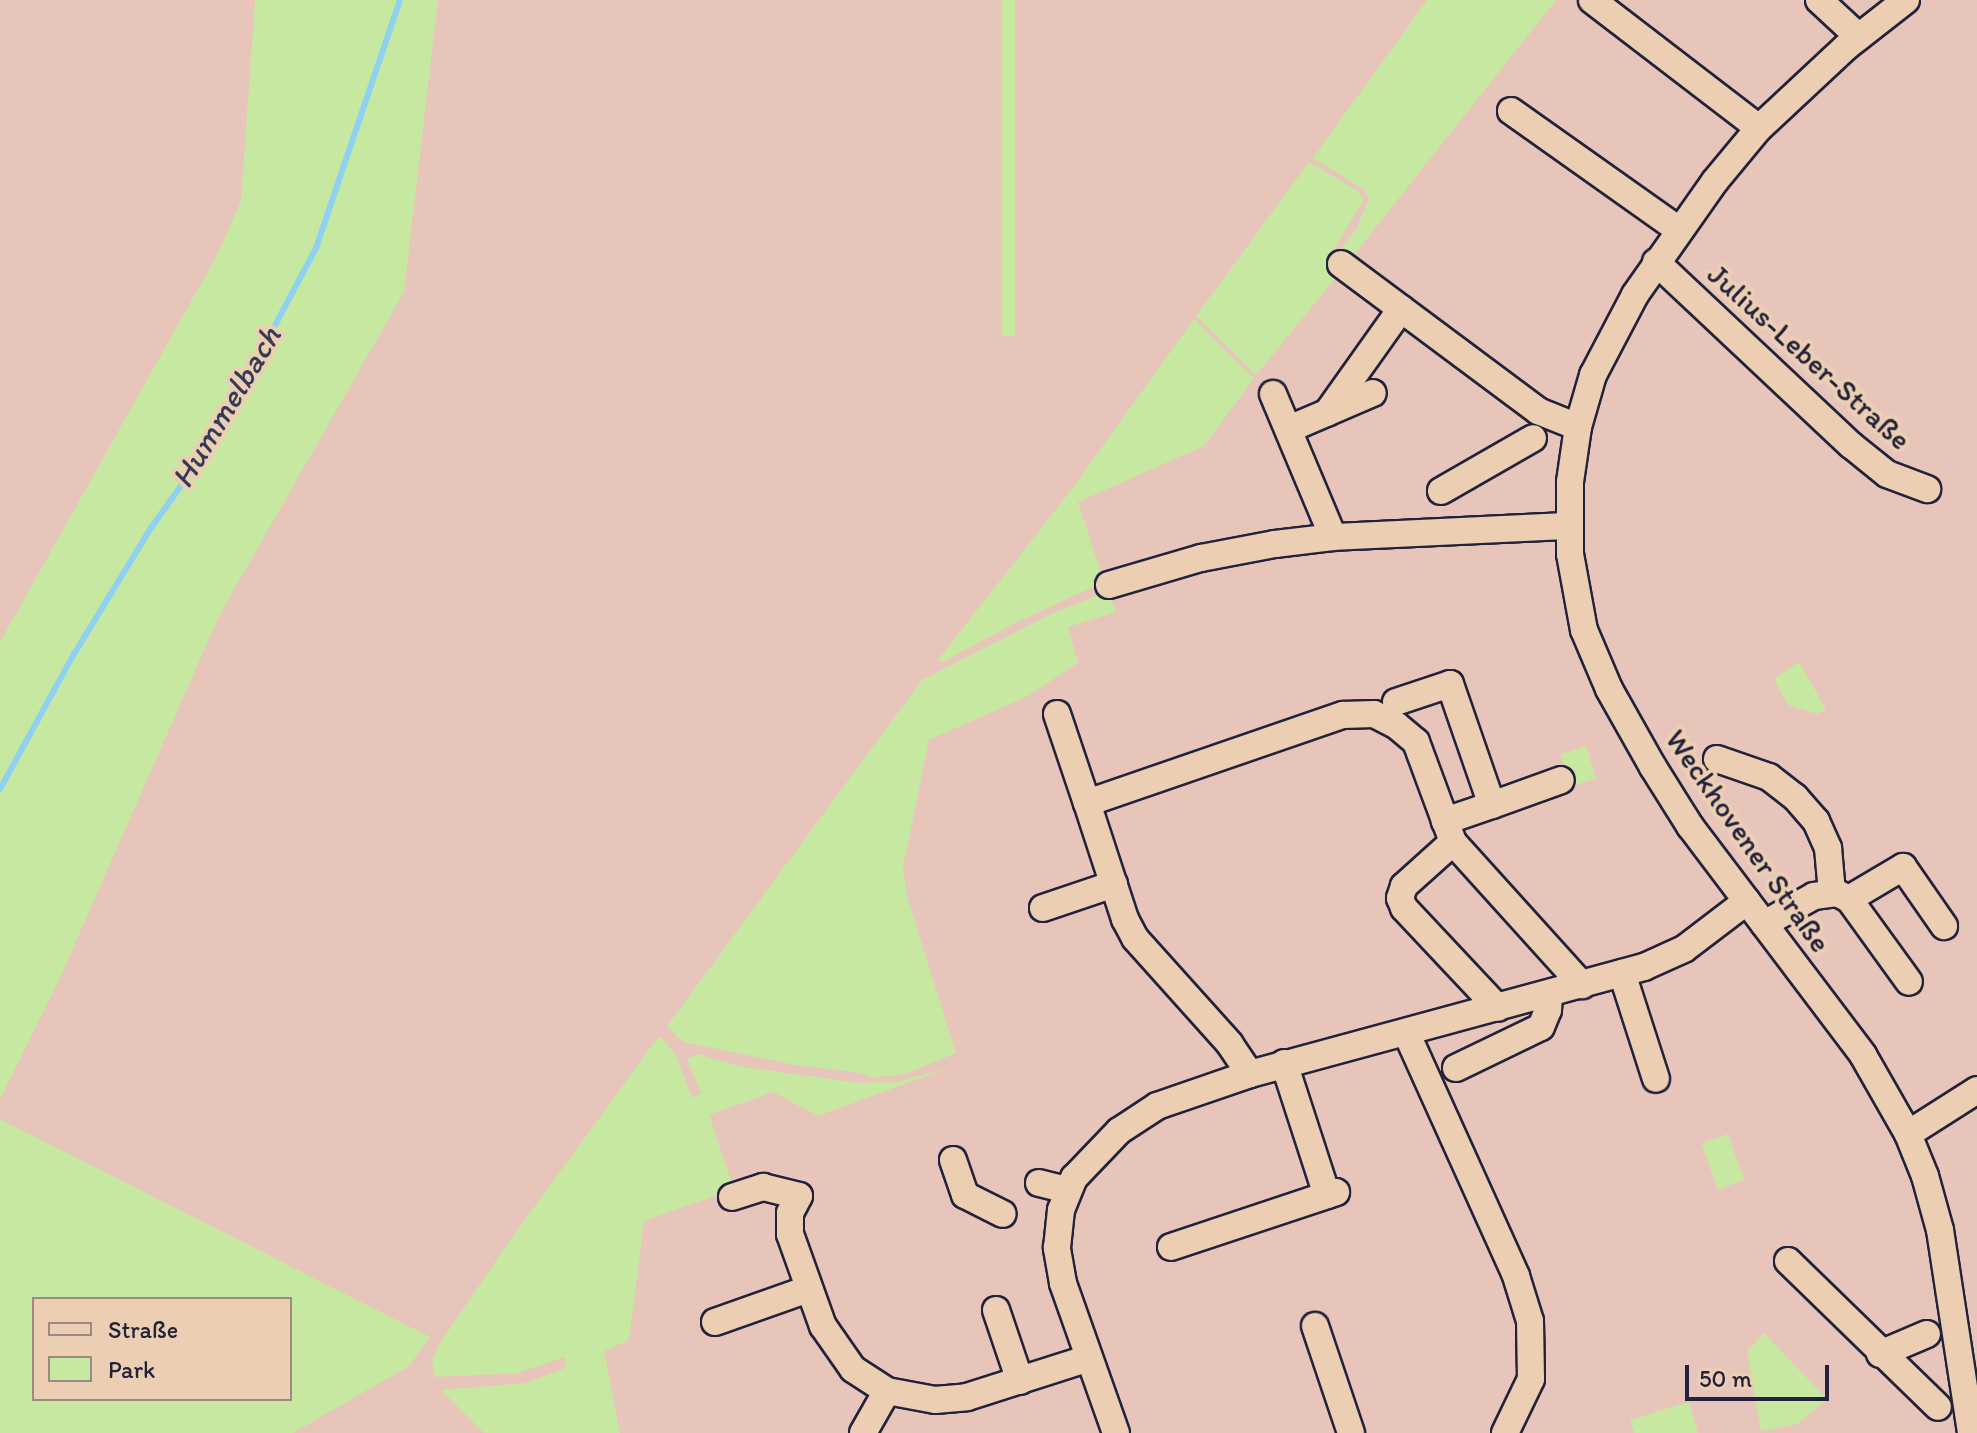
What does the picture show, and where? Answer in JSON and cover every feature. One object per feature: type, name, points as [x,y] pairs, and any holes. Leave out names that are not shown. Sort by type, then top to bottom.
[{"type":"street","points":[[1592,0],[1678,78],[1759,128]]},
{"type":"street","points":[[1819,0],[1859,37]]},
{"type":"street","name":"Weckhovener Straße","points":[[1906,0],[1859,37],[1759,128],[1656,262],[1593,375],[1578,427],[1570,482],[1569,526],[1577,607],[1609,689],[1672,798],[1863,1055],[1908,1134],[1925,1176],[1940,1230],[1969,1370],[1971,1433]]},
{"type":"street","points":[[1511,111],[1679,230]]},
{"type":"street","name":"Julius-Leber-Straße","points":[[1656,262],[1851,445],[1887,474],[1927,489]]},
{"type":"street","points":[[1341,264],[1538,411],[1578,427]]},
{"type":"street","points":[[1327,413],[1401,309]]},
{"type":"street","points":[[1289,429],[1373,393]]},
{"type":"street","points":[[1273,394],[1333,537]]},
{"type":"street","points":[[1441,491],[1533,438]]},
{"type":"street","points":[[1109,585],[1228,552],[1333,537],[1569,526]]},
{"type":"street","points":[[1396,702],[1450,684],[1492,805]]},
{"type":"street","points":[[1087,803],[1328,719],[1358,713],[1387,720],[1416,742],[1449,832],[1582,985]]},
{"type":"street","points":[[1057,714],[1135,938],[1230,1044],[1250,1074]]},
{"type":"street","points":[[1717,759],[1769,777],[1795,797],[1816,821],[1828,848],[1841,896],[1909,982]]},
{"type":"street","points":[[1498,1008],[1404,908],[1400,898],[1404,886],[1449,832],[1492,805],[1561,780]]},
{"type":"street","points":[[1764,924],[1814,896],[1841,896],[1903,867],[1944,926]]},
{"type":"street","points":[[1043,908],[1114,884]]},
{"type":"street","points":[[1116,1433],[1059,1266],[1060,1219],[1068,1190],[1093,1156],[1137,1117],[1172,1099],[1284,1063],[1498,1008],[1669,958],[1747,901]]},
{"type":"street","points":[[1622,973],[1656,1079]]},
{"type":"street","points":[[1456,1068],[1541,1027],[1548,1010],[1549,994]]},
{"type":"street","points":[[1406,1032],[1516,1276],[1530,1321],[1531,1379],[1505,1433]]},
{"type":"street","points":[[1171,1247],[1331,1194],[1284,1063]]},
{"type":"street","points":[[1908,1134],[1977,1090]]},
{"type":"street","points":[[953,1160],[965,1195],[1003,1214]]},
{"type":"street","points":[[1039,1183],[1068,1190]]},
{"type":"street","points":[[732,1197],[763,1187],[799,1196],[788,1222],[808,1289],[823,1326],[844,1359],[864,1378],[887,1391],[917,1399],[951,1400],[1089,1358]]},
{"type":"street","points":[[1788,1261],[1880,1354],[1938,1407]]},
{"type":"street","points":[[715,1322],[808,1289]]},
{"type":"street","points":[[996,1310],[1020,1381]]},
{"type":"street","points":[[1315,1326],[1351,1433]]},
{"type":"street","points":[[1880,1354],[1927,1334]]},
{"type":"street","points":[[863,1433],[887,1391]]},
{"type":"green space","points":[[255,0],[438,0],[404,292],[220,614],[59,980],[0,1099],[0,642],[217,255],[241,201]]},
{"type":"green space","points":[[1002,0],[1015,0],[1015,336],[1002,336]]},
{"type":"green space","points":[[1427,0],[1556,0],[1346,265],[1343,245],[1356,230],[1369,198],[1363,189],[1313,158]]},
{"type":"green space","points":[[1309,162],[1358,191],[1364,200],[1337,244],[1335,255],[1342,270],[1256,375],[1196,316]]},
{"type":"green space","points":[[1194,319],[1254,378],[1204,446],[1078,502],[1104,582],[1017,622],[943,662],[937,661],[1072,489]]},
{"type":"green space","points":[[1108,591],[1116,612],[1068,627],[1078,663],[1026,697],[929,740],[903,867],[908,900],[956,1053],[905,1074],[871,1078],[861,1073],[796,1065],[683,1042],[667,1026],[922,680],[1051,614]]},
{"type":"green space","points":[[1799,662],[1826,709],[1817,714],[1788,705],[1774,679]]},
{"type":"green space","points":[[1586,746],[1596,779],[1570,786],[1560,754]]},
{"type":"green space","points":[[659,1036],[675,1053],[692,1098],[701,1093],[687,1059],[697,1054],[743,1067],[859,1083],[897,1082],[948,1068],[818,1116],[773,1092],[709,1115],[734,1189],[644,1221],[629,1340],[604,1351],[620,1433],[484,1433],[441,1390],[526,1383],[565,1368],[565,1357],[518,1373],[435,1377],[432,1361],[438,1346],[508,1243]]},
{"type":"green space","points":[[0,1119],[430,1337],[409,1366],[293,1433],[0,1433]]},
{"type":"green space","points":[[1728,1134],[1744,1180],[1717,1189],[1702,1143]]},
{"type":"green space","points":[[1764,1333],[1827,1399],[1798,1424],[1761,1431],[1747,1351]]},
{"type":"green space","points":[[1689,1402],[1698,1433],[1634,1433],[1630,1420]]},
{"type":"waterway","name":"Hummelbach","points":[[0,789],[74,654],[151,528],[217,435],[316,248],[400,0]]}]
